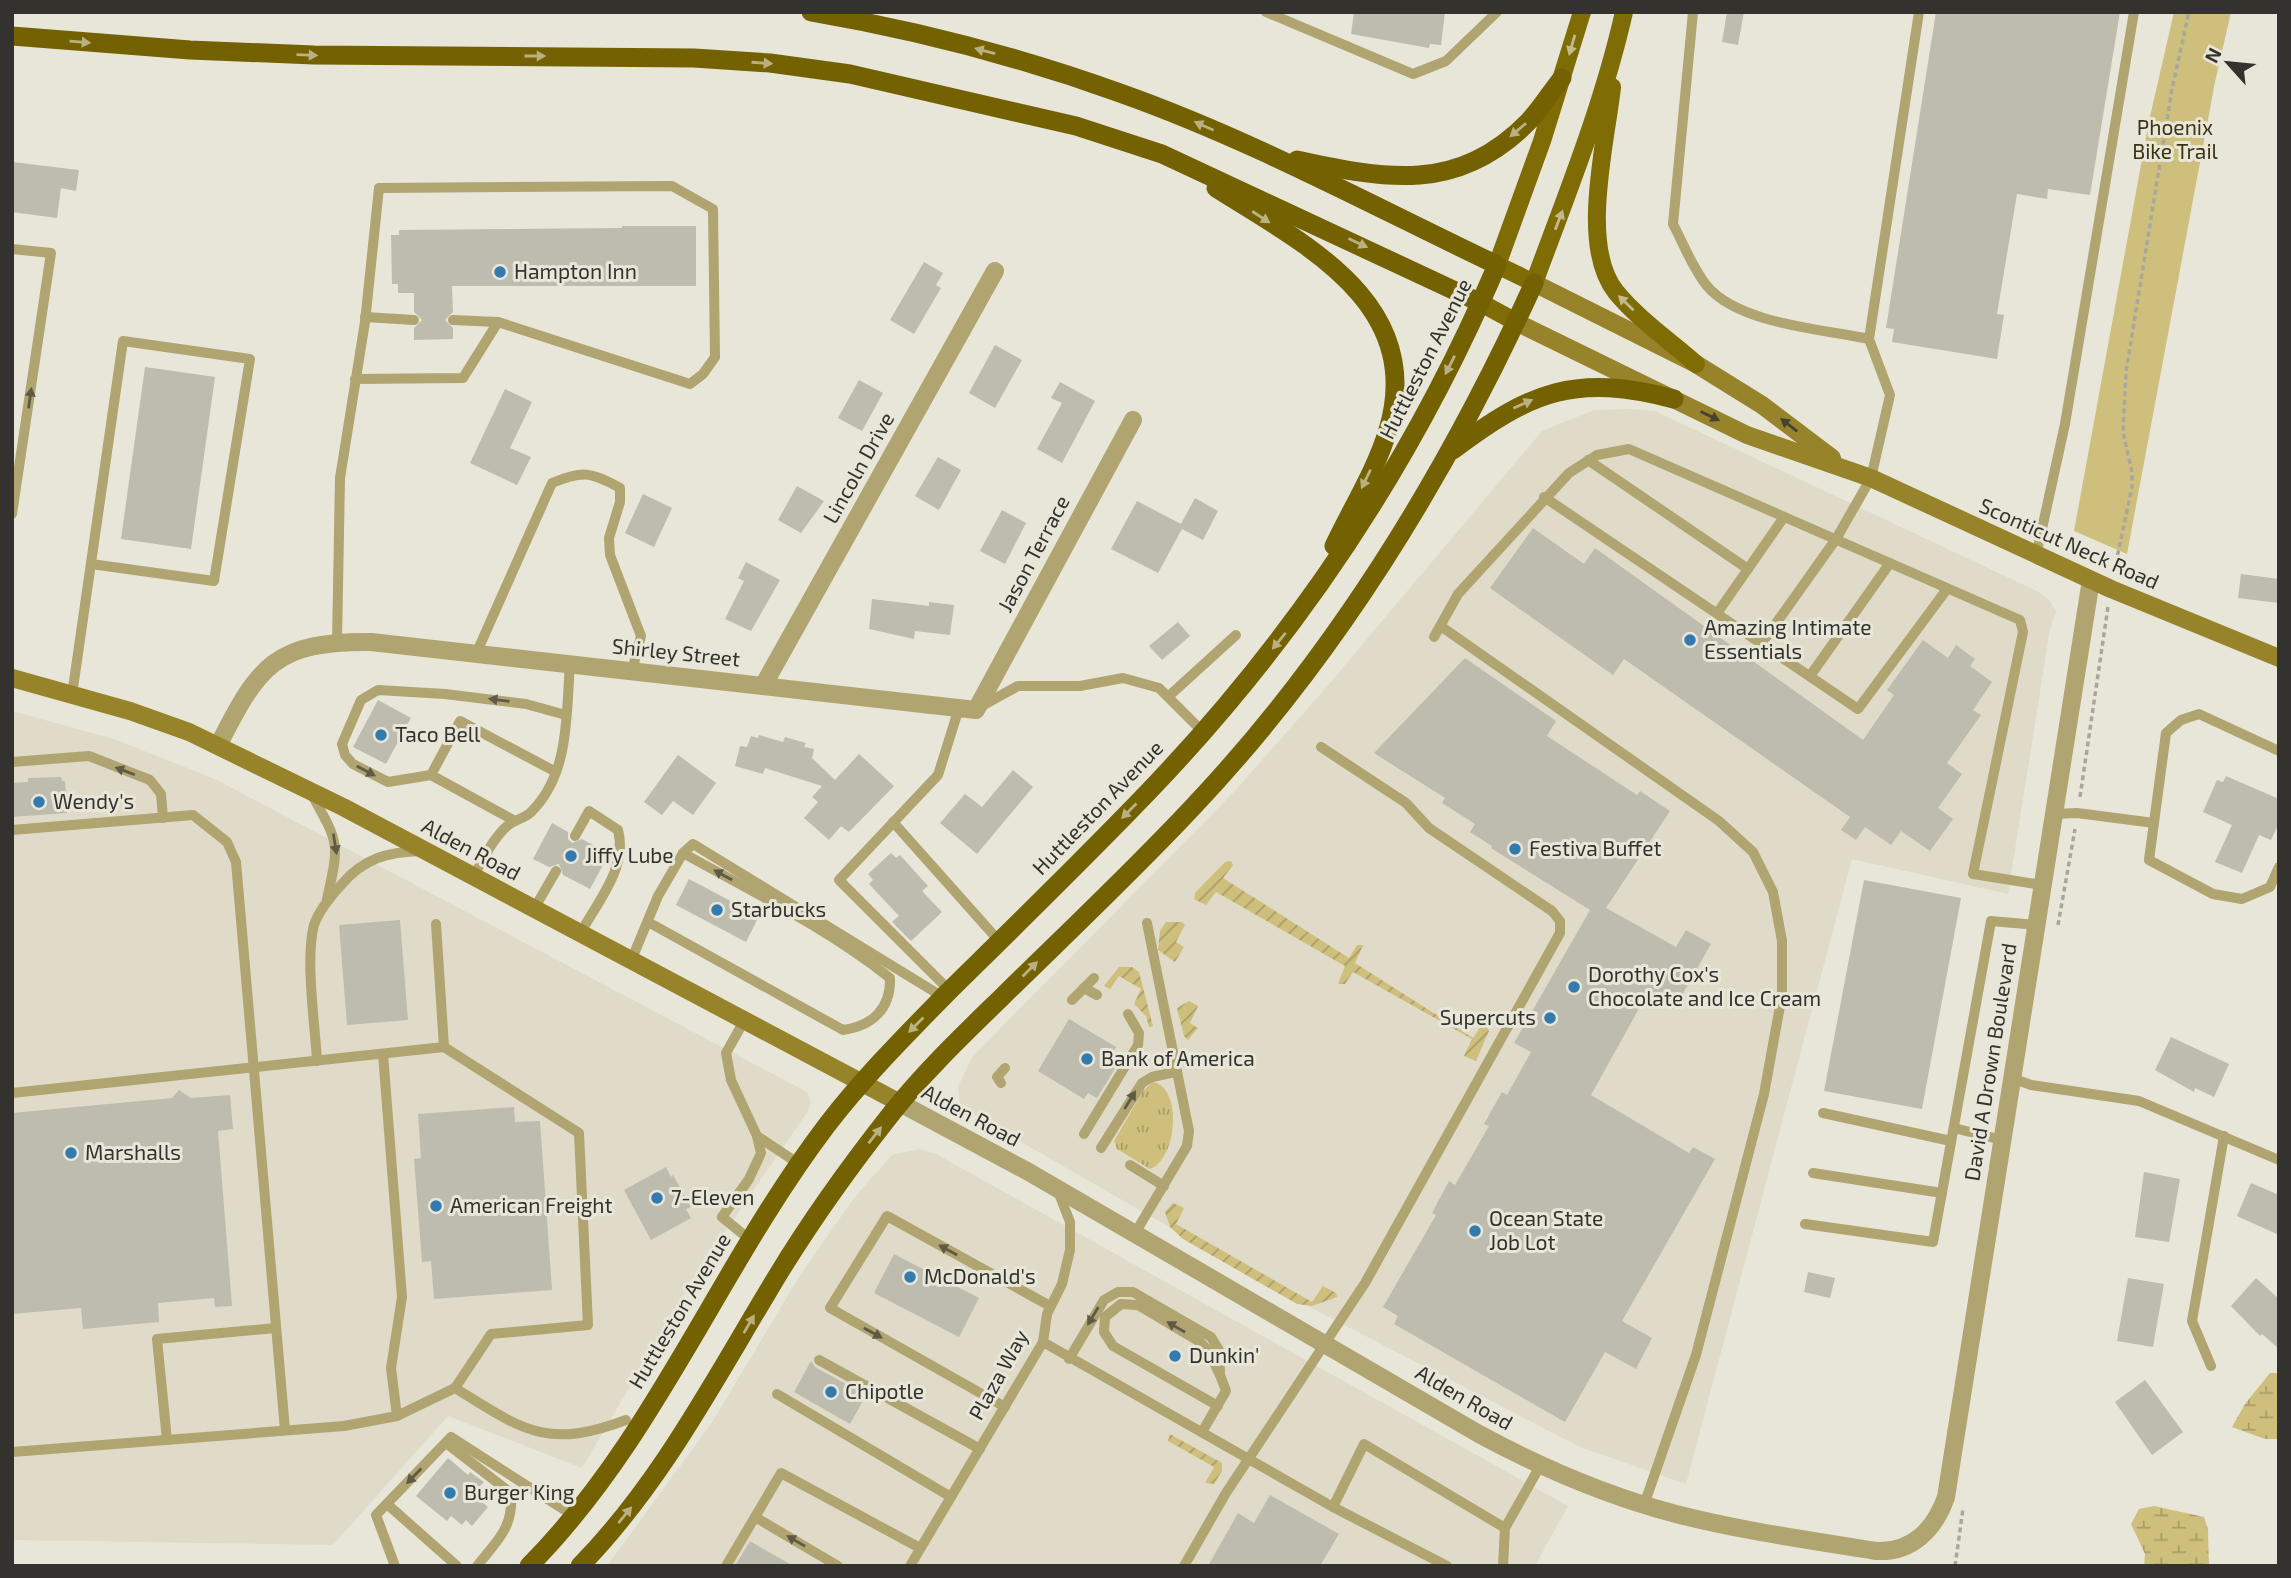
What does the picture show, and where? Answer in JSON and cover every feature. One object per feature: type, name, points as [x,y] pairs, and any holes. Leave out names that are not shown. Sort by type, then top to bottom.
[{"type":"highway","points":[[811,12],[919,34],[1051,70],[1121,93],[1266,154],[1497,265]]},
{"type":"highway","points":[[12,36],[190,50],[314,55],[616,56],[770,63],[850,74],[1076,126],[1162,154],[1481,303]]},
{"type":"highway","points":[[1266,154],[1374,176],[1403,178],[1452,169],[1510,137],[1529,121],[1562,78]]},
{"type":"highway","points":[[1162,154],[1307,246],[1342,274],[1366,299],[1389,347],[1395,389],[1388,429],[1303,609]]},
{"type":"highway","name":"Huttleston Avenue","points":[[529,1566],[574,1517],[622,1452],[749,1239],[799,1164],[862,1083],[946,994],[1152,789],[1203,732],[1303,609],[1406,451],[1481,303],[1497,265]]},
{"type":"highway","points":[[580,1566],[625,1515],[663,1464],[830,1193],[900,1103],[1169,832],[1244,750],[1339,630],[1446,455],[1534,284]]},
{"type":"highway","points":[[1446,455],[1501,414],[1541,396],[1607,388],[1644,391],[1674,399]]},
{"type":"main road","name":"Huttleston Avenue","points":[[1497,265],[1562,78],[1581,12]]},
{"type":"main road","points":[[1497,265],[1534,284],[1577,171],[1625,12]]},
{"type":"main road","points":[[1616,48],[1595,227],[1600,262],[1616,292],[1696,364]]},
{"type":"main road","name":"Sconticut Neck Road","points":[[1534,284],[1696,364],[1762,405],[1843,467]]},
{"type":"main road","points":[[1481,303],[1516,322]]},
{"type":"main road","name":"Sconticut Neck Road","points":[[1516,322],[1747,435],[1871,478],[2036,556],[2279,658]]},
{"type":"main road","name":"Alden Road","points":[[12,678],[178,728],[218,746],[425,851],[900,1103]]},
{"type":"street","name":"Lincoln Drive","points":[[763,686],[995,271]]},
{"type":"street","name":"Jason Terrace","points":[[967,708],[1133,420]]},
{"type":"street","name":"David A Drown Boulevard","points":[[1915,1541],[1931,1528],[1946,1497],[2091,580]]},
{"type":"street","name":"Shirley Street","points":[[218,746],[257,677],[277,658],[305,646],[337,642],[476,654],[967,708]]},
{"type":"street","name":"Alden Road","points":[[900,1103],[1057,1189],[1540,1466],[1644,1505],[1739,1528],[1876,1551],[1893,1550],[1915,1541]]},
{"type":"lane","points":[[1266,12],[1291,17],[1413,74],[1446,61],[1497,12]]},
{"type":"lane","points":[[1693,12],[1673,223],[1681,238],[1707,286],[1744,313],[1869,339]]},
{"type":"lane","points":[[1762,643],[1836,539],[1871,478],[1890,395],[1869,339],[1919,12]]},
{"type":"lane","points":[[2036,556],[2065,424],[2134,12]]},
{"type":"lane","points":[[337,642],[340,478],[365,317],[379,188],[672,186],[713,209],[715,357],[703,374],[690,384],[498,322],[453,320]]},
{"type":"lane","points":[[12,249],[51,253],[12,514]]},
{"type":"lane","points":[[365,317],[414,320]]},
{"type":"lane","points":[[355,379],[463,378],[498,322]]},
{"type":"lane","points":[[72,695],[122,341],[250,359],[214,581],[91,564]]},
{"type":"lane","points":[[1434,637],[1442,627],[1458,594],[1569,472],[1597,455],[1629,449],[2020,620],[2023,632],[1973,874],[2042,885]]},
{"type":"lane","points":[[1588,460],[1748,569]]},
{"type":"lane","points":[[476,654],[552,483],[575,473],[596,474],[620,488],[620,502],[609,538],[610,555],[642,636],[632,671]]},
{"type":"lane","points":[[1544,497],[1858,709],[1947,589]]},
{"type":"lane","points":[[1718,612],[1784,517]]},
{"type":"lane","points":[[1810,676],[1890,563]]},
{"type":"lane","points":[[1442,627],[1719,821],[1753,852],[1773,892],[1783,941],[1782,995],[1764,1094],[1696,1355],[1644,1505]]},
{"type":"lane","points":[[1169,696],[1236,635]]},
{"type":"lane","points":[[473,877],[497,836],[516,821],[529,815],[556,772],[563,752],[570,664]]},
{"type":"lane","points":[[946,994],[839,880],[938,775],[967,708],[1018,686],[1080,685],[1123,678],[1159,688],[1203,732]]},
{"type":"lane","points":[[516,821],[431,775],[388,782],[353,764],[345,755],[342,744],[361,700],[378,690],[445,694],[526,704],[566,715]]},
{"type":"lane","points":[[2279,751],[2199,714],[2181,720],[2166,733],[2149,860],[2213,894],[2242,899],[2270,887],[2279,867]]},
{"type":"lane","points":[[431,775],[460,721],[556,772]]},
{"type":"lane","points":[[1184,1566],[1226,1493],[1325,1344],[1390,1238],[1557,940],[1561,927],[1552,911],[1429,828],[1406,803],[1321,747]]},
{"type":"lane","points":[[12,762],[89,756],[150,780],[161,794],[163,818]]},
{"type":"lane","points":[[310,791],[337,840],[337,856],[326,901],[314,924],[311,946],[317,1061]]},
{"type":"lane","points":[[575,836],[589,811],[618,830],[623,848],[619,863],[580,934]]},
{"type":"lane","points":[[2053,814],[2077,813],[2154,822]]},
{"type":"lane","points":[[12,830],[193,815],[227,842],[236,862],[285,1430]]},
{"type":"lane","points":[[893,822],[999,941]]},
{"type":"lane","points":[[631,961],[658,896],[683,853],[693,844],[946,994]]},
{"type":"lane","points":[[326,901],[356,867],[379,855],[425,851]]},
{"type":"lane","points":[[648,922],[843,1030],[861,1028],[876,1017],[890,992],[890,978],[818,929],[683,853]]},
{"type":"lane","points":[[534,909],[556,871]]},
{"type":"lane","points":[[1805,1224],[1933,1242],[1991,921],[2036,925]]},
{"type":"lane","points":[[1134,1235],[1188,1140],[1188,1123],[1175,1072],[1147,923]]},
{"type":"lane","points":[[436,924],[444,1047]]},
{"type":"lane","points":[[1072,1000],[1094,978]]},
{"type":"lane","points":[[1084,988],[1097,995]]},
{"type":"lane","points":[[1084,1134],[1138,1045],[1139,1033],[1128,1014]]},
{"type":"lane","points":[[744,1021],[726,1052],[732,1080],[757,1136],[761,1153],[749,1179],[722,1217],[749,1239]]},
{"type":"lane","points":[[12,1093],[444,1047],[579,1133],[588,1325],[491,1334],[455,1388],[397,1416],[344,1426],[12,1452]]},
{"type":"lane","points":[[383,1054],[402,1297],[391,1368],[397,1416]]},
{"type":"lane","points":[[1000,1083],[997,1077],[1005,1068]]},
{"type":"lane","points":[[1101,1148],[1142,1083],[1152,1077],[1175,1072]]},
{"type":"lane","points":[[2012,1078],[2031,1085],[2139,1101],[2279,1160]]},
{"type":"lane","points":[[1823,1114],[1951,1141]]},
{"type":"lane","points":[[1954,1128],[2002,1140]]},
{"type":"lane","points":[[757,1136],[799,1164]]},
{"type":"lane","points":[[2211,1366],[2192,1321],[2224,1136]]},
{"type":"lane","points":[[1130,1165],[1164,1186]]},
{"type":"lane","points":[[1814,1172],[1942,1193]]},
{"type":"lane","name":"Plaza Way","points":[[910,1566],[1043,1342],[1050,1306],[1062,1284],[1070,1250],[1070,1222],[1057,1189]]},
{"type":"lane","points":[[1005,1407],[830,1308],[887,1216],[1050,1306]]},
{"type":"lane","points":[[1069,1359],[1104,1300],[1128,1291],[1143,1296],[1207,1333],[1217,1345],[1221,1359],[1220,1375]]},
{"type":"lane","points":[[1202,1432],[1218,1406],[1226,1391],[1203,1344],[1138,1305],[1121,1304],[1105,1317],[1104,1332],[1113,1346],[1218,1406]]},
{"type":"lane","points":[[167,1440],[157,1339],[276,1328]]},
{"type":"lane","points":[[1043,1342],[1333,1507],[1447,1566]]},
{"type":"lane","points":[[819,1360],[980,1448]]},
{"type":"lane","points":[[455,1388],[501,1418],[562,1437],[600,1430],[626,1420]]},
{"type":"lane","points":[[777,1394],[951,1497]]},
{"type":"lane","points":[[449,1440],[574,1517]]},
{"type":"lane","points":[[395,1566],[376,1515],[449,1440]]},
{"type":"lane","points":[[449,1440],[511,1493],[513,1515],[502,1535],[477,1566]]},
{"type":"lane","points":[[1333,1507],[1364,1444],[1505,1528]]},
{"type":"lane","points":[[1503,1566],[1505,1528],[1540,1466]]},
{"type":"lane","points":[[726,1566],[781,1473],[920,1548]]},
{"type":"lane","points":[[387,1504],[457,1566]]},
{"type":"lane","points":[[755,1517],[838,1566]]},
{"type":"path","points":[[2126,372],[2172,89],[2189,12]]},
{"type":"shaded area","points":[[1594,410],[1655,411],[2039,592],[2050,601],[2056,612],[2050,629],[2008,894],[1852,859],[1686,1484],[1580,1447],[1296,1300],[971,1113],[960,1105],[958,1087],[972,1057],[1234,792],[1330,683],[1542,431]]},
{"type":"shaded area","points":[[12,711],[114,739],[215,779],[807,1092],[811,1102],[808,1111],[696,1274],[582,1468],[448,1416],[333,1545],[12,1540]]},
{"type":"shaded area","points":[[919,1149],[936,1154],[1568,1506],[1535,1566],[607,1566],[713,1421],[799,1277],[854,1198],[892,1155]]},
{"type":"green space","name":"Phoenix Bike Trail","points":[[2174,12],[2231,12],[2215,82],[2127,554],[2074,531],[2149,121]]},
{"type":"green space","points":[[1231,861],[1233,865],[1223,878],[1349,958],[1357,945],[1363,945],[1355,963],[1473,1038],[1481,1026],[1486,1025],[1489,1031],[1476,1061],[1464,1056],[1472,1039],[1353,972],[1345,984],[1338,984],[1345,966],[1216,892],[1206,905],[1194,899],[1195,893],[1225,862]]},
{"type":"green space","points":[[1166,922],[1182,922],[1185,925],[1176,942],[1184,947],[1175,962],[1158,950],[1160,931]]},
{"type":"green space","points":[[1119,967],[1132,967],[1139,972],[1153,1026],[1149,1027],[1146,1016],[1134,1004],[1141,989],[1119,976],[1110,989],[1104,986]]},
{"type":"green space","points":[[1189,1001],[1198,1006],[1190,1023],[1198,1028],[1188,1040],[1184,1036],[1177,1008]]},
{"type":"green space","points":[[1153,1082],[1163,1087],[1169,1097],[1173,1124],[1166,1152],[1159,1163],[1150,1169],[1117,1149],[1114,1141],[1143,1091]]},
{"type":"green space","points":[[1173,1203],[1184,1208],[1176,1224],[1312,1302],[1323,1286],[1336,1293],[1337,1297],[1312,1306],[1297,1304],[1183,1239],[1170,1227],[1165,1212]]},
{"type":"green space","points":[[2270,1373],[2279,1373],[2279,1439],[2265,1439],[2232,1427],[2245,1404]]},
{"type":"green space","points":[[1170,1434],[1222,1463],[1222,1471],[1214,1484],[1205,1483],[1214,1467],[1168,1441]]},
{"type":"green space","points":[[2154,1506],[2204,1517],[2208,1529],[2209,1566],[2144,1566],[2145,1554],[2131,1524],[2139,1509]]},
{"type":"building","points":[[1354,12],[1445,12],[1441,45],[1430,44],[1429,48],[1351,34]]},
{"type":"building","points":[[1727,12],[1744,12],[1738,45],[1722,42]]},
{"type":"building","points":[[1936,12],[2120,12],[2090,195],[2048,189],[2047,199],[2017,194],[1997,314],[2004,315],[1997,359],[1892,342],[1894,329],[1886,328]]},
{"type":"building","points":[[12,162],[79,170],[76,191],[61,188],[57,218],[12,212]]},
{"type":"building","name":"Hampton Inn","points":[[696,226],[696,286],[452,286],[453,312],[445,320],[453,328],[453,339],[414,340],[414,328],[422,320],[414,312],[414,293],[398,293],[398,284],[392,284],[391,235],[399,235],[399,230]]},
{"type":"building","points":[[924,262],[943,273],[936,285],[941,288],[914,334],[890,320]]},
{"type":"building","points":[[995,345],[1022,360],[995,408],[969,393]]},
{"type":"building","points":[[145,367],[215,377],[191,549],[121,539]]},
{"type":"building","points":[[859,380],[883,393],[862,431],[838,418]]},
{"type":"building","points":[[1060,382],[1095,401],[1062,463],[1037,449],[1062,403],[1051,398]]},
{"type":"building","points":[[505,389],[532,402],[510,448],[531,457],[517,485],[470,463]]},
{"type":"building","points":[[938,457],[961,470],[939,510],[915,496]]},
{"type":"building","points":[[797,486],[824,501],[801,533],[778,520]]},
{"type":"building","points":[[643,494],[672,508],[654,547],[625,533]]},
{"type":"building","points":[[1195,498],[1218,511],[1203,540],[1182,529],[1158,573],[1111,549],[1137,501],[1181,524]]},
{"type":"building","points":[[1002,510],[1026,523],[1005,564],[980,551]]},
{"type":"building","points":[[1533,528],[1584,564],[1595,548],[1863,740],[1894,695],[1887,690],[1923,640],[1948,658],[1956,645],[1975,659],[1970,666],[1992,682],[1973,710],[1981,715],[1947,763],[1962,774],[1938,808],[1953,819],[1930,851],[1901,831],[1891,845],[1865,827],[1856,840],[1841,830],[1850,817],[1624,659],[1613,675],[1490,588]]},
{"type":"building","points":[[746,562],[780,580],[751,631],[725,619],[744,581],[738,578]]},
{"type":"building","points":[[2241,574],[2279,579],[2279,603],[2238,598]]},
{"type":"building","points":[[872,599],[929,606],[929,602],[954,605],[950,635],[915,631],[914,639],[869,629]]},
{"type":"building","points":[[1178,622],[1190,636],[1162,660],[1149,646]]},
{"type":"building","points":[[1465,658],[1556,721],[1547,736],[1637,795],[1640,791],[1670,811],[1606,908],[1676,947],[1686,930],[1711,944],[1674,1009],[1647,994],[1591,1095],[1689,1153],[1693,1147],[1715,1159],[1622,1321],[1652,1338],[1636,1369],[1605,1352],[1565,1422],[1394,1324],[1398,1316],[1383,1307],[1436,1215],[1432,1213],[1449,1181],[1455,1185],[1489,1126],[1484,1124],[1502,1092],[1507,1095],[1531,1052],[1514,1043],[1590,910],[1491,848],[1492,846],[1470,832],[1475,824],[1442,803],[1445,798],[1374,753]]},
{"type":"building","name":"Taco Bell","points":[[378,700],[411,718],[386,764],[353,747]]},
{"type":"building","points":[[759,735],[783,742],[785,737],[806,743],[804,747],[814,749],[812,758],[835,780],[859,754],[894,786],[849,832],[841,826],[829,840],[804,818],[818,802],[812,797],[822,786],[765,768],[763,774],[735,766],[740,746],[747,747],[751,736],[758,738]]},
{"type":"building","points":[[678,755],[716,783],[693,815],[673,801],[662,815],[644,802]]},
{"type":"building","points":[[1013,770],[1033,787],[977,854],[940,823],[965,794],[982,807]]},
{"type":"building","points":[[2226,776],[2279,799],[2279,823],[2271,840],[2259,835],[2242,873],[2215,862],[2232,825],[2203,812],[2217,780],[2223,782]]},
{"type":"building","name":"Wendy's","points":[[61,777],[62,781],[65,781],[67,813],[12,817],[12,783],[28,782],[28,778]]},
{"type":"building","name":"Jiffy Lube","points":[[552,823],[568,832],[568,839],[572,843],[582,839],[609,854],[590,889],[563,875],[559,864],[549,867],[533,859]]},
{"type":"building","points":[[891,853],[896,858],[900,855],[928,886],[922,891],[942,912],[911,941],[892,922],[899,916],[869,884],[873,880],[868,874]]},
{"type":"building","name":"Starbucks","points":[[689,879],[759,916],[746,942],[676,905]]},
{"type":"building","points":[[1864,880],[1961,898],[1922,1109],[1824,1091]]},
{"type":"building","points":[[400,920],[408,1020],[347,1025],[339,925]]},
{"type":"building","name":"Bank of America","points":[[1069,1019],[1116,1047],[1113,1052],[1122,1057],[1097,1098],[1088,1093],[1084,1099],[1038,1071]]},
{"type":"building","points":[[2171,1037],[2229,1064],[2214,1097],[2195,1088],[2194,1092],[2155,1070]]},
{"type":"building","points":[[179,1090],[191,1098],[230,1095],[233,1129],[218,1131],[232,1306],[215,1307],[214,1298],[158,1303],[159,1322],[83,1329],[81,1308],[12,1314],[12,1113],[172,1098]]},
{"type":"building","points":[[514,1107],[515,1122],[540,1121],[552,1290],[434,1299],[431,1261],[422,1262],[414,1159],[421,1158],[418,1114]]},
{"type":"building","name":"7-Eleven","points":[[666,1167],[691,1207],[686,1209],[691,1218],[651,1240],[624,1190]]},
{"type":"building","points":[[2144,1172],[2180,1179],[2169,1242],[2135,1237]]},
{"type":"building","points":[[2251,1183],[2279,1195],[2279,1235],[2237,1216]]},
{"type":"building","name":"McDonald's","points":[[894,1254],[979,1298],[959,1337],[874,1293]]},
{"type":"building","points":[[1808,1272],[1835,1278],[1830,1298],[1804,1292]]},
{"type":"building","points":[[2128,1278],[2164,1284],[2153,1347],[2117,1341]]},
{"type":"building","points":[[2256,1278],[2279,1299],[2279,1349],[2262,1334],[2260,1336],[2231,1306]]},
{"type":"building","name":"Chipotle","points":[[811,1361],[815,1367],[866,1395],[850,1424],[794,1392]]},
{"type":"building","points":[[2145,1380],[2183,1432],[2152,1455],[2115,1402]]},
{"type":"building","name":"Burger King","points":[[448,1458],[468,1475],[470,1472],[484,1482],[477,1489],[485,1496],[481,1501],[488,1507],[472,1526],[466,1520],[462,1525],[451,1516],[447,1521],[416,1496]]},
{"type":"building","points":[[1270,1495],[1339,1534],[1320,1566],[1208,1566],[1238,1513],[1254,1523]]},
{"type":"building","points":[[750,1541],[793,1566],[735,1566]]},
{"type":"place","name":"Hampton Inn","points":[[500,272]]},
{"type":"place","name":"Amazing Intimate Essentials","points":[[1690,640]]},
{"type":"place","name":"Taco Bell","points":[[381,735]]},
{"type":"place","name":"Wendy's","points":[[39,802]]},
{"type":"place","name":"Festiva Buffet","points":[[1515,849]]},
{"type":"place","name":"Jiffy Lube","points":[[571,856]]},
{"type":"place","name":"Starbucks","points":[[717,910]]},
{"type":"place","name":"Dorothy Cox's Chocolate and Ice Cream","points":[[1574,987]]},
{"type":"place","name":"Supercuts","points":[[1550,1018]]},
{"type":"place","name":"Bank of America","points":[[1087,1059]]},
{"type":"place","name":"Marshalls","points":[[71,1153]]},
{"type":"place","name":"7-Eleven","points":[[657,1198]]},
{"type":"place","name":"American Freight","points":[[436,1206]]},
{"type":"place","name":"Ocean State Job Lot","points":[[1475,1231]]},
{"type":"place","name":"McDonald's","points":[[910,1277]]},
{"type":"place","name":"Dunkin'","points":[[1175,1356]]},
{"type":"place","name":"Chipotle","points":[[831,1392]]},
{"type":"place","name":"Burger King","points":[[450,1493]]}]
